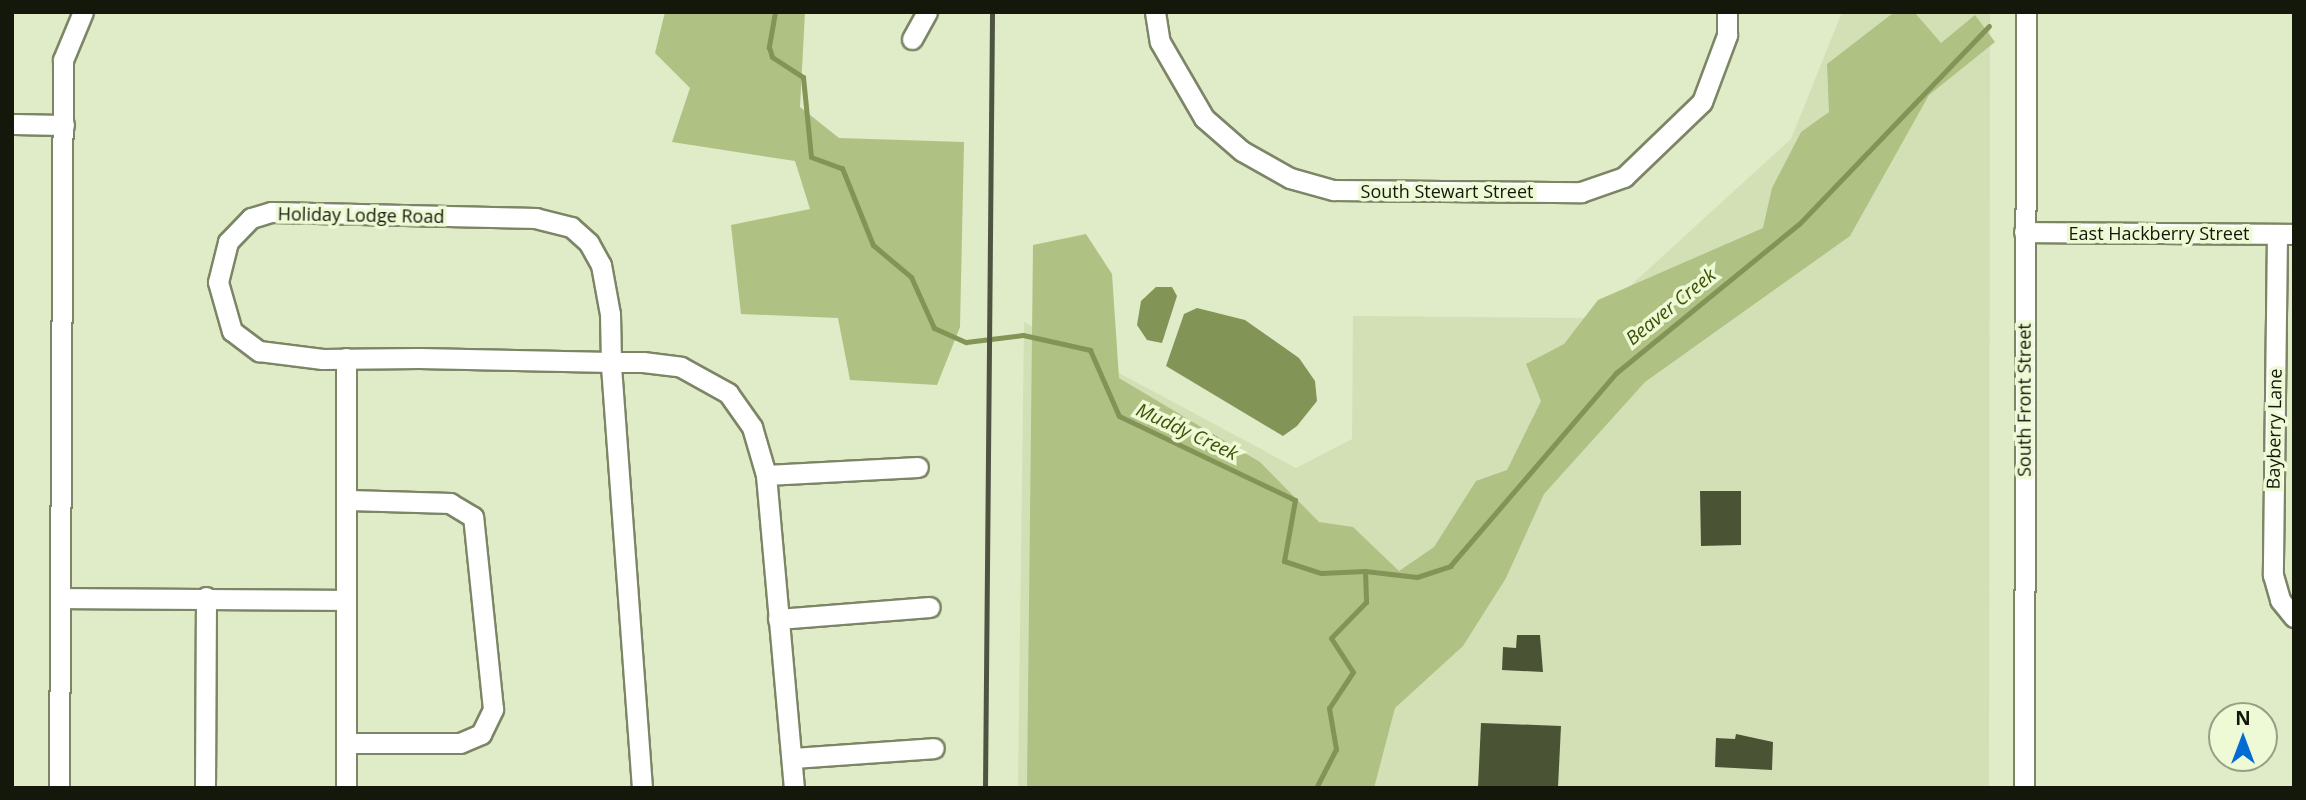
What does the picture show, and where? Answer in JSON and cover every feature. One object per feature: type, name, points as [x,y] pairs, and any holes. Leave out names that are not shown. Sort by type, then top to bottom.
[{"type":"street","points":[[59,788],[65,46],[83,12]]},
{"type":"street","points":[[912,38],[927,12]]},
{"type":"street","name":"South Stewart Street","points":[[1155,12],[1160,42],[1204,118],[1242,151],[1290,178],[1332,190],[1567,192],[1625,177],[1702,102],[1727,35],[1727,12]]},
{"type":"street","name":"South Front Street","points":[[2024,788],[2026,12]]},
{"type":"street","points":[[12,124],[64,125]]},
{"type":"street","name":"Holiday Lodge Road","points":[[642,788],[611,362],[601,265],[581,234],[562,222],[305,212],[251,218],[233,234],[222,261],[220,302],[232,331],[259,351],[346,358],[611,362],[669,365],[714,382],[752,427],[766,475],[794,788]]},
{"type":"street","name":"East Hackberry Street","points":[[2024,232],[2285,234]]},
{"type":"street","name":"Bayberry Lane","points":[[2285,234],[2273,575],[2280,600],[2294,617]]},
{"type":"street","points":[[346,358],[350,499],[346,600],[346,788]]},
{"type":"street","points":[[766,475],[918,467]]},
{"type":"street","points":[[347,743],[460,743],[481,734],[493,709],[473,517],[450,503],[350,499]]},
{"type":"street","points":[[205,788],[206,597]]},
{"type":"street","points":[[62,598],[346,600]]},
{"type":"street","points":[[778,619],[930,607]]},
{"type":"street","points":[[792,758],[934,748]]},
{"type":"shaded area","points":[[665,12],[805,12],[800,107],[839,138],[964,142],[960,327],[937,385],[850,380],[838,318],[741,314],[731,225],[810,209],[795,161],[672,142],[690,88],[655,53]]},
{"type":"shaded area","points":[[1842,12],[1990,12],[1989,788],[1018,788],[1024,322],[1296,468],[1352,439],[1353,316],[1595,318],[1791,139]]},
{"type":"shaded area","points":[[1893,13],[1916,14],[1941,43],[1975,15],[1995,42],[1929,95],[1850,236],[1645,382],[1544,494],[1506,578],[1463,646],[1395,708],[1374,788],[1027,788],[1033,245],[1086,234],[1112,274],[1119,378],[1260,462],[1319,522],[1353,527],[1399,571],[1434,547],[1476,481],[1507,470],[1541,401],[1526,364],[1564,344],[1598,300],[1763,228],[1772,188],[1801,132],[1829,112],[1827,64]]},
{"type":"shaded area","points":[[1156,287],[1172,287],[1177,296],[1162,343],[1147,340],[1137,325],[1141,301]]},
{"type":"shaded area","points":[[1197,308],[1245,320],[1299,358],[1315,381],[1317,401],[1297,426],[1283,436],[1166,366],[1184,314]]},
{"type":"building","points":[[1700,491],[1741,491],[1741,545],[1701,546]]},
{"type":"building","points":[[1517,635],[1540,635],[1543,672],[1502,670],[1503,647],[1516,648]]},
{"type":"building","points":[[1481,723],[1561,726],[1558,788],[1478,788]]},
{"type":"building","points":[[1736,734],[1773,742],[1772,770],[1715,767],[1716,738],[1735,739]]},
{"type":"waterway","name":"Muddy Creek","points":[[775,12],[769,47],[772,57],[803,77],[811,157],[842,168],[873,245],[911,277],[934,328],[966,342],[1023,335],[1090,350],[1119,416],[1295,500],[1284,561],[1321,573],[1365,571],[1366,602],[1331,638],[1353,672],[1329,708],[1336,749],[1316,788]]},
{"type":"waterway","name":"Beaver Creek","points":[[1365,571],[1417,577],[1450,566],[1616,373],[1800,223],[1989,26]]},
{"type":"railway","points":[[985,788],[992,12]]}]
